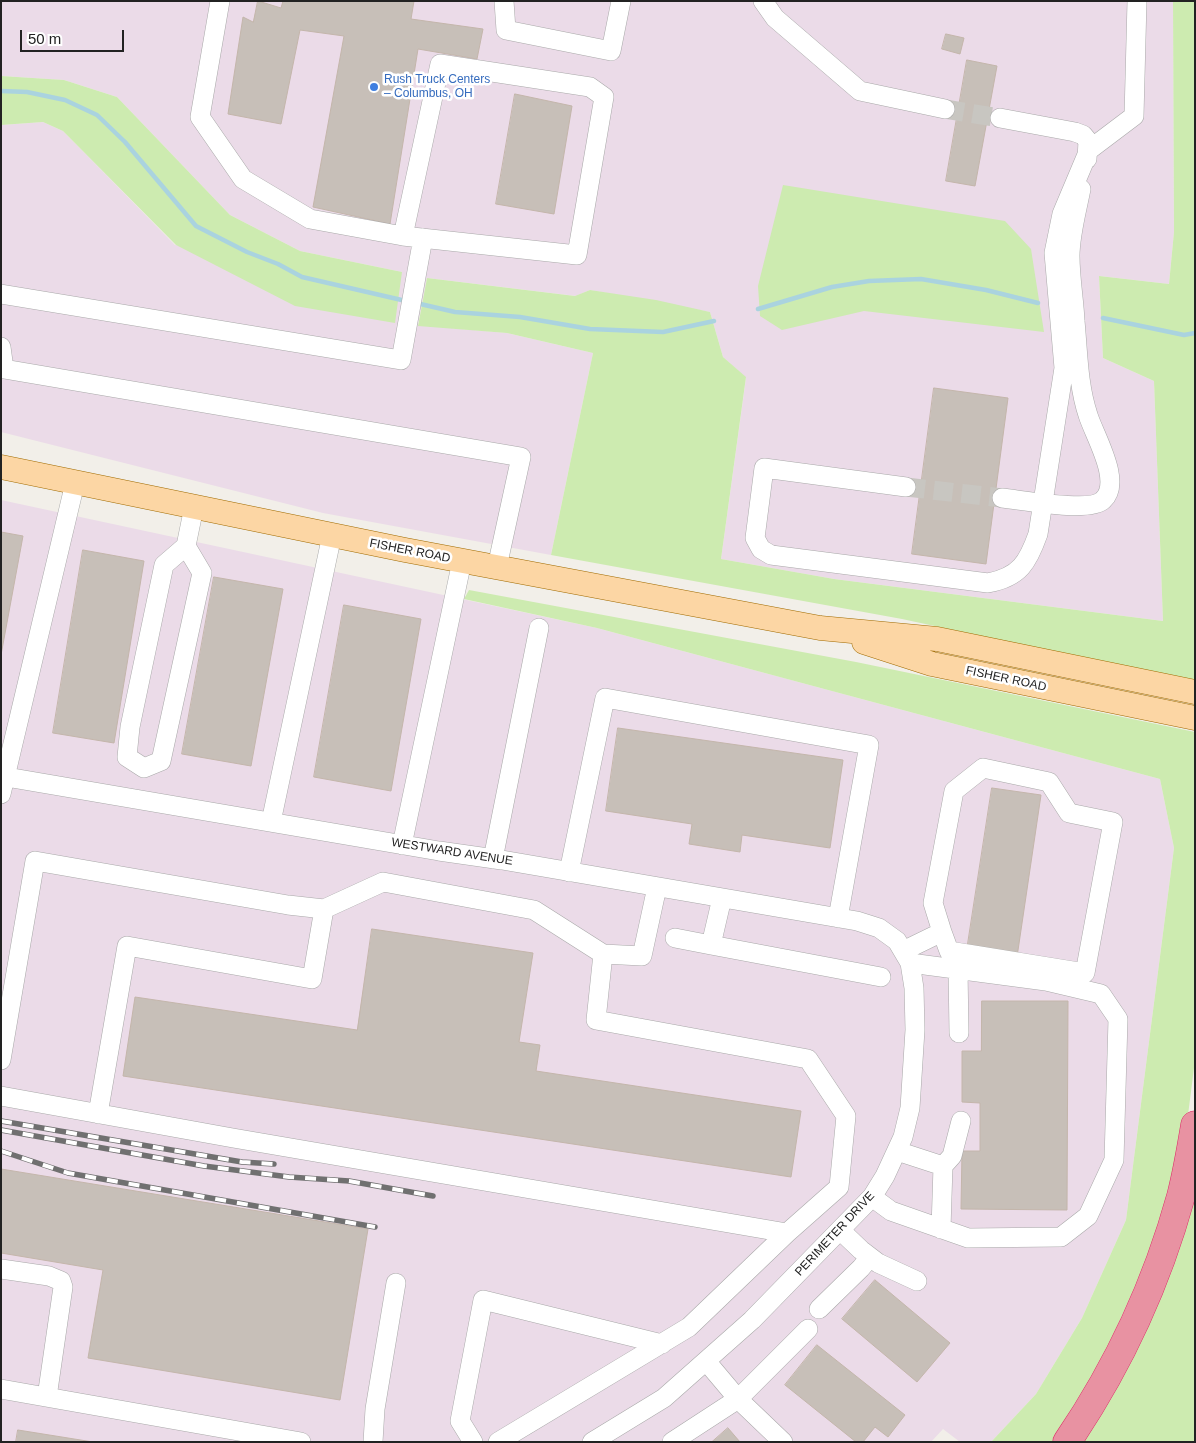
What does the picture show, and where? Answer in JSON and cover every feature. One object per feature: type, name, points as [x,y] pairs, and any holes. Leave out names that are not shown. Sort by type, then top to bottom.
[{"type":"highway","points":[[1068,1442],[1097,1396],[1123,1348],[1168,1240],[1181,1195],[1195,1125]]},
{"type":"main road","name":"FISHER ROAD","points":[[1,468],[497,568],[820,628],[937,639],[1195,692]]},
{"type":"main road","name":"FISHER ROAD","points":[[820,628],[932,664],[1195,718]]},
{"type":"street","points":[[220,1],[200,117],[243,179],[310,218],[403,236],[577,255],[604,97],[590,87],[440,64],[403,236]]},
{"type":"street","points":[[504,1],[506,30],[612,51],[621,1]]},
{"type":"street","points":[[763,1],[775,18],[860,91],[945,109]]},
{"type":"street","points":[[906,487],[764,468],[755,538],[761,549],[771,555],[988,583],[1012,575],[1021,568],[1031,553],[1038,534],[1064,368],[1054,253],[1062,214],[1089,150],[1134,116],[1137,1]]},
{"type":"street","points":[[1000,118],[1075,132],[1083,135],[1088,141],[1089,150],[1070,255],[1082,389],[1088,415],[1108,466],[1109,488],[1107,497],[1102,502],[1087,506],[1002,498]]},
{"type":"street","points":[[1,294],[401,360],[423,238]]},
{"type":"street","points":[[1,347],[4,369],[521,457],[497,568]]},
{"type":"street","points":[[2,782],[75,483]]},
{"type":"street","points":[[144,768],[127,756],[130,727],[164,564],[186,546],[194,507]]},
{"type":"street","points":[[271,822],[332,536]]},
{"type":"street","points":[[144,768],[161,761],[202,573],[186,546]]},
{"type":"street","points":[[402,845],[462,561]]},
{"type":"street","points":[[493,859],[539,628]]},
{"type":"street","points":[[569,872],[605,698],[869,744],[838,918]]},
{"type":"street","points":[[139,800],[144,768]]},
{"type":"street","points":[[983,768],[1049,782],[1069,813],[1113,822],[1085,973],[949,951],[942,932],[933,903],[954,791],[983,768]]},
{"type":"street","name":"WESTWARD AVENUE","points":[[2,782],[139,800],[857,921],[879,928],[903,952]]},
{"type":"street","points":[[1,1060],[35,861],[288,905],[324,909],[383,882],[534,910],[602,954],[642,956],[657,887]]},
{"type":"street","points":[[711,945],[722,898]]},
{"type":"street","points":[[98,1114],[127,946],[312,979],[324,909]]},
{"type":"street","points":[[903,952],[942,932]]},
{"type":"street","points":[[675,938],[881,977]]},
{"type":"street","points":[[872,1197],[891,1211],[968,1238],[1061,1237],[1088,1216],[1114,1160],[1118,1019],[1101,994],[1046,981],[958,969],[903,952]]},
{"type":"street","name":"PERIMETER DRIVE","points":[[592,1442],[664,1398],[752,1320],[872,1197],[903,1137],[910,1108],[915,1030],[914,988],[903,952]]},
{"type":"street","points":[[498,1442],[689,1327],[787,1233],[839,1187],[846,1116],[808,1059],[596,1020],[602,954]]},
{"type":"street","points":[[958,969],[959,1033]]},
{"type":"street","points":[[1,1096],[243,1140],[787,1233]]},
{"type":"street","points":[[941,1228],[943,1166],[952,1156],[961,1121]]},
{"type":"street","points":[[897,1151],[943,1166]]},
{"type":"street","points":[[840,1230],[878,1263],[917,1281]]},
{"type":"street","points":[[819,1309],[870,1257]]},
{"type":"street","points":[[1,1269],[49,1276],[61,1281],[63,1287],[47,1397]]},
{"type":"street","points":[[373,1442],[375,1409],[396,1283]]},
{"type":"street","points":[[473,1442],[460,1421],[483,1300],[662,1344]]},
{"type":"street","points":[[672,1442],[738,1399],[808,1328]]},
{"type":"street","points":[[706,1361],[738,1399],[783,1442]]},
{"type":"street","points":[[1,1388],[301,1442]]},
{"type":"shaded area","points":[[1,1],[1173,1],[1174,232],[1169,284],[1099,276],[1103,358],[1154,381],[1163,621],[834,579],[721,559],[746,378],[723,357],[710,312],[590,290],[576,296],[427,278],[418,325],[507,333],[593,353],[551,555],[323,513],[1,432],[1,125],[43,122],[63,131],[175,245],[402,272],[300,251],[230,215],[117,97],[64,80],[1,76]]},
{"type":"shaded area","points":[[1,500],[597,628],[1160,779],[1174,848],[1126,1220],[1082,1318],[1036,1394],[991,1442],[960,1442],[943,1429],[931,1442],[1,1442]]},
{"type":"green space","points":[[1173,1],[1195,1],[1195,682],[902,619],[551,555],[593,353],[507,333],[418,326],[427,278],[575,296],[590,290],[656,300],[710,312],[723,357],[746,377],[721,559],[834,579],[1163,621],[1154,381],[1103,358],[1099,276],[1169,284],[1174,232]]},
{"type":"green space","points":[[1,76],[64,80],[117,97],[230,215],[300,251],[402,272],[395,323],[295,306],[176,245],[63,131],[43,122],[1,125]]},
{"type":"green space","points":[[783,185],[1005,221],[1031,249],[1044,332],[864,311],[782,330],[760,316],[758,286]]},
{"type":"green space","points":[[469,590],[856,662],[1195,732],[1195,1060],[1188,1115],[1171,1189],[1142,1272],[1099,1366],[1054,1442],[991,1442],[1036,1394],[1082,1318],[1126,1220],[1174,848],[1160,779],[597,628],[464,599]]},
{"type":"green space","points":[[1195,1158],[1195,1442],[1078,1442]]},
{"type":"building","name":"Rush Truck Centers – Columbus, OH","points":[[258,1],[281,8],[283,1],[414,1],[411,19],[483,29],[477,59],[418,49],[390,224],[313,207],[344,36],[300,30],[281,124],[228,114],[243,17],[253,22]]},
{"type":"building","points":[[946,34],[964,38],[960,54],[942,49]]},
{"type":"building","points":[[967,60],[997,66],[975,186],[946,181]]},
{"type":"building","points":[[515,94],[572,106],[554,214],[496,204]]},
{"type":"building","points":[[934,388],[1008,398],[986,564],[912,554]]},
{"type":"building","points":[[1,532],[23,536],[1,655]]},
{"type":"building","points":[[83,550],[144,561],[114,743],[53,733]]},
{"type":"building","points":[[214,577],[283,589],[251,766],[182,754]]},
{"type":"building","points":[[344,605],[421,619],[391,791],[314,777]]},
{"type":"building","points":[[618,728],[843,760],[830,848],[742,835],[740,852],[689,844],[692,824],[606,811]]},
{"type":"building","points":[[992,788],[1041,795],[1017,957],[967,950]]},
{"type":"building","points":[[372,929],[533,953],[519,1042],[540,1045],[536,1071],[801,1111],[791,1177],[123,1076],[135,997],[357,1030]]},
{"type":"building","points":[[982,1001],[1068,1001],[1067,1210],[961,1209],[962,1151],[980,1151],[980,1103],[962,1102],[962,1051],[981,1051]]},
{"type":"building","points":[[1,1169],[368,1229],[340,1400],[88,1358],[103,1270],[1,1253]]},
{"type":"building","points":[[875,1280],[950,1343],[917,1382],[842,1319]]},
{"type":"building","points":[[817,1345],[905,1415],[888,1437],[875,1427],[863,1442],[856,1442],[785,1385]]},
{"type":"building","points":[[728,1428],[740,1442],[712,1442]]},
{"type":"building","points":[[18,1430],[93,1442],[16,1442]]},
{"type":"waterway","points":[[1,91],[27,92],[65,100],[97,115],[125,142],[196,226],[302,277],[406,301]]},
{"type":"waterway","points":[[758,309],[832,287],[869,281],[921,279],[986,290],[1038,303]]},
{"type":"waterway","points":[[416,303],[455,312],[520,317],[590,329],[663,332],[714,321]]},
{"type":"waterway","points":[[1103,318],[1184,335],[1195,333]]},
{"type":"tunnel","points":[[945,109],[1000,118]]},
{"type":"tunnel","points":[[906,487],[1002,498]]},
{"type":"railway","points":[[1,1121],[242,1162],[274,1164]]},
{"type":"railway","points":[[1,1130],[204,1166],[289,1177],[349,1181],[433,1196]]},
{"type":"railway","points":[[1,1151],[68,1173],[375,1227]]},
{"type":"place","name":"Rush Truck Centers – Columbus, OH","points":[[374,87]]}]
